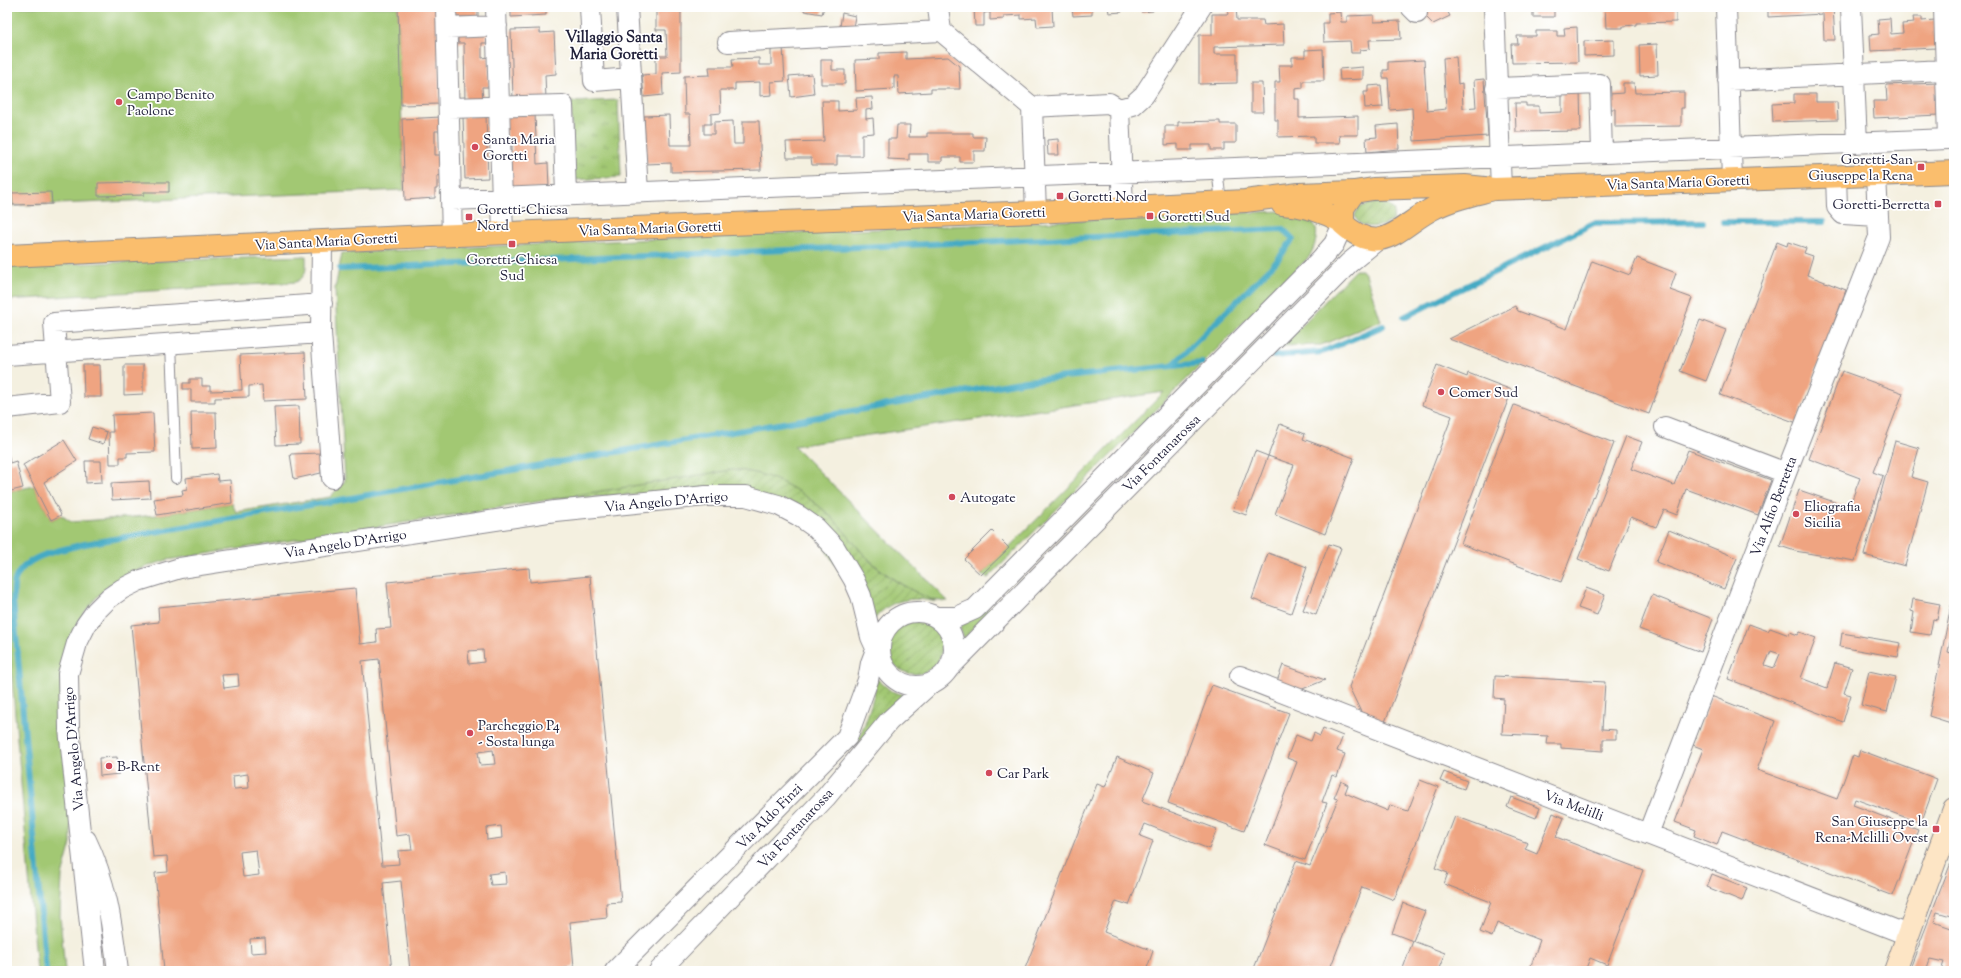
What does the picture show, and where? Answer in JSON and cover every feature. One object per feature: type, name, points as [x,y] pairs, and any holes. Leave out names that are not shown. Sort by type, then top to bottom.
[{"type":"main road","name":"Via Santa Maria Goretti","points":[[1409,223],[1440,204],[1497,189],[1954,172]]},
{"type":"main road","points":[[1245,201],[1299,194],[1354,192],[1373,189],[1392,190],[1465,186],[1497,189]]},
{"type":"main road","points":[[1245,201],[1299,205],[1330,215],[1343,223],[1357,235],[1376,241],[1391,237],[1409,223],[1407,204],[1392,190]]},
{"type":"main road","points":[[1343,223],[1343,208],[1354,192]]},
{"type":"main road","name":"Via Santa Maria Goretti","points":[[7,256],[1036,212],[1245,201]]},
{"type":"main road","points":[[1895,971],[1954,809]]},
{"type":"street","points":[[446,7],[452,236]]},
{"type":"street","points":[[590,7],[594,80],[632,78]]},
{"type":"street","points":[[627,7],[638,192]]},
{"type":"street","points":[[938,7],[941,31]]},
{"type":"street","points":[[728,42],[941,31],[1032,107],[1109,103],[1119,109],[1133,105],[1144,95],[1201,7]]},
{"type":"street","points":[[1494,7],[1499,158],[1497,189]]},
{"type":"street","points":[[1726,7],[1732,180]]},
{"type":"street","points":[[1857,7],[1854,75],[1857,143]]},
{"type":"street","points":[[451,200],[1951,139],[1946,70],[1944,7]]},
{"type":"street","points":[[447,28],[497,17],[503,234]]},
{"type":"street","points":[[1728,80],[1946,70]]},
{"type":"street","points":[[1496,88],[1600,84],[1602,153]]},
{"type":"street","points":[[449,108],[564,105],[566,195]]},
{"type":"street","points":[[1032,107],[1036,212]]},
{"type":"street","points":[[1119,109],[1123,207]]},
{"type":"street","name":"Via Alfio Berretta","points":[[1648,834],[1786,473],[1879,237],[1876,175]]},
{"type":"street","points":[[1836,176],[1838,208],[1844,214],[1878,216]]},
{"type":"street","name":"Via Fontanarossa","points":[[937,617],[957,617],[975,609],[1321,259],[1334,244],[1343,223]]},
{"type":"street","name":"Via Fontanarossa","points":[[949,668],[1349,263],[1376,241]]},
{"type":"street","points":[[322,242],[321,333],[332,478]]},
{"type":"street","points":[[7,408],[60,402],[54,323],[322,304]]},
{"type":"street","points":[[7,355],[321,333]]},
{"type":"street","points":[[1665,427],[1786,473]]},
{"type":"street","name":"Via Angelo D'Arrigo","points":[[95,971],[67,694],[68,674],[77,643],[96,611],[109,598],[138,581],[180,568],[555,511],[706,496],[746,496],[778,506],[799,516],[816,528],[835,548],[848,568],[861,596],[868,628],[879,648]]},
{"type":"street","points":[[921,612],[937,617],[949,630],[954,640],[954,658],[949,668],[939,679],[930,684],[914,686],[898,681],[885,669],[879,648],[890,622],[904,613],[921,612]]},
{"type":"street","name":"Via Aldo Finzi","points":[[615,971],[847,738],[879,648]]},
{"type":"street","name":"Via Melilli","points":[[1240,676],[1908,935]]},
{"type":"street","name":"Via Fontanarossa","points":[[659,971],[826,796],[889,721],[930,684]]},
{"type":"street","points":[[80,828],[98,864],[108,899],[118,971]]},
{"type":"lane","points":[[1217,169],[1221,202]]},
{"type":"lane","points":[[171,343],[176,478]]},
{"type":"green space","points":[[7,7],[398,7],[404,190],[7,206]]},
{"type":"green space","points":[[618,100],[621,177],[574,180],[571,102]]},
{"type":"green space","points":[[1377,202],[1388,205],[1394,210],[1393,221],[1383,225],[1371,227],[1361,224],[1355,215],[1359,207]]},
{"type":"green space","points":[[1284,211],[1306,216],[1315,226],[1315,242],[1309,257],[988,578],[981,575],[1164,392],[794,446],[948,601],[938,601],[924,597],[890,576],[858,549],[831,516],[806,497],[785,485],[763,476],[739,470],[167,560],[133,572],[120,579],[98,596],[79,621],[69,638],[71,843],[62,876],[60,916],[65,971],[37,971],[7,621],[7,492],[34,486],[51,520],[61,515],[71,522],[157,515],[232,503],[236,512],[330,497],[345,481],[335,289],[342,253]]},
{"type":"green space","points":[[306,256],[306,271],[303,277],[296,282],[7,300],[7,266]]},
{"type":"green space","points":[[1355,270],[1362,270],[1366,275],[1381,321],[1321,345],[1282,346]]},
{"type":"green space","points":[[731,470],[746,471],[775,479],[802,494],[827,513],[878,568],[902,585],[936,602],[918,599],[901,601],[886,608],[873,621],[797,507],[628,495],[552,499]]},
{"type":"green space","points":[[990,608],[993,610],[964,639],[959,626]]},
{"type":"green space","points":[[915,620],[930,625],[934,628],[937,632],[942,647],[937,662],[934,666],[930,669],[915,674],[900,669],[896,666],[893,662],[888,647],[893,632],[896,628],[900,625]]},
{"type":"green space","points":[[877,679],[891,691],[907,696],[853,748],[868,715]]},
{"type":"building","points":[[398,7],[437,7],[440,104],[401,105]]},
{"type":"building","points":[[452,7],[478,7],[478,17],[452,17]]},
{"type":"building","points":[[511,7],[546,7],[546,15],[511,17]]},
{"type":"building","points":[[656,7],[681,7],[681,72],[662,73],[663,95],[644,97],[642,75],[656,74],[656,56],[667,56],[666,30],[656,30]]},
{"type":"building","points":[[805,7],[824,7],[822,14],[804,11]]},
{"type":"building","points":[[974,7],[1052,7],[1053,26],[1037,27],[1036,18],[1021,19],[1021,15],[1004,16],[1004,19],[990,20],[990,12],[984,13],[984,26],[975,26]]},
{"type":"building","points":[[1072,7],[1092,7],[1092,15],[1073,16]]},
{"type":"building","points":[[1108,7],[1128,8],[1121,9],[1122,12],[1109,13]]},
{"type":"building","points":[[1140,7],[1153,7],[1153,11],[1141,12]]},
{"type":"building","points":[[1227,7],[1236,7],[1237,20],[1263,20],[1264,25],[1283,24],[1284,45],[1214,47],[1214,54],[1237,54],[1237,83],[1199,84],[1199,35],[1212,35],[1212,14],[1228,14]]},
{"type":"building","points":[[1416,7],[1445,7],[1450,16],[1433,24]]},
{"type":"building","points":[[1533,7],[1554,7],[1554,17],[1533,17]]},
{"type":"building","points":[[1605,7],[1623,7],[1623,9],[1676,7],[1676,22],[1636,23],[1636,25],[1623,26],[1623,28],[1606,28]]},
{"type":"building","points":[[1768,7],[1833,7],[1835,40],[1824,40],[1823,14],[1768,17]]},
{"type":"building","points":[[1340,12],[1341,22],[1347,22],[1347,16],[1374,15],[1374,22],[1400,21],[1401,39],[1369,40],[1370,49],[1360,50],[1360,53],[1351,53],[1350,41],[1324,42],[1323,23],[1328,23],[1328,13]]},
{"type":"building","points":[[842,13],[855,16],[852,34],[839,33]]},
{"type":"building","points":[[1913,17],[1922,17],[1922,21],[1935,20],[1936,48],[1871,51],[1870,35],[1879,34],[1878,19],[1890,18],[1891,34],[1903,33],[1902,24],[1914,23]]},
{"type":"building","points":[[1577,27],[1578,62],[1512,63],[1511,44],[1518,44],[1517,36],[1536,36],[1536,31],[1557,31],[1557,36],[1565,36],[1564,28]]},
{"type":"building","points":[[540,29],[540,33],[554,32],[556,74],[545,75],[546,99],[513,100],[511,30]]},
{"type":"building","points":[[458,32],[487,32],[487,43],[482,43],[482,58],[489,57],[489,87],[482,87],[483,102],[465,102],[464,43],[458,43]]},
{"type":"building","points":[[1614,40],[1614,55],[1584,56],[1584,41]]},
{"type":"building","points":[[1657,44],[1658,75],[1640,76],[1639,45]]},
{"type":"building","points":[[783,46],[785,81],[771,82],[772,95],[760,96],[760,82],[735,83],[735,90],[720,90],[721,113],[711,114],[711,124],[704,124],[704,134],[714,134],[714,122],[733,121],[734,144],[743,144],[743,121],[759,121],[761,170],[671,172],[671,163],[646,164],[644,116],[669,115],[670,145],[691,145],[690,114],[685,114],[684,76],[710,75],[709,67],[733,67],[732,59],[759,58],[759,65],[771,65],[771,47]]},
{"type":"building","points":[[1323,49],[1324,81],[1303,81],[1303,88],[1295,89],[1295,99],[1299,99],[1299,118],[1358,116],[1358,135],[1339,135],[1340,143],[1314,143],[1314,136],[1278,137],[1278,120],[1275,120],[1275,82],[1280,82],[1279,65],[1292,65],[1292,57],[1305,57],[1305,50]]},
{"type":"building","points":[[906,52],[906,59],[948,57],[959,66],[960,89],[931,89],[931,92],[899,94],[898,76],[894,76],[894,89],[856,91],[855,60],[879,59],[879,53]]},
{"type":"building","points":[[1456,57],[1458,84],[1462,83],[1463,108],[1476,107],[1474,80],[1484,79],[1488,136],[1414,141],[1412,108],[1390,110],[1388,78],[1383,78],[1383,70],[1388,70],[1388,62],[1424,60],[1427,111],[1446,109],[1443,58]]},
{"type":"building","points":[[821,60],[832,60],[832,70],[845,70],[845,84],[821,84]]},
{"type":"building","points":[[1363,67],[1363,79],[1340,80],[1339,69]]},
{"type":"building","points":[[812,74],[814,94],[791,97],[789,76]]},
{"type":"building","points":[[1251,83],[1262,83],[1263,112],[1251,112]]},
{"type":"building","points":[[1623,83],[1634,83],[1635,93],[1684,92],[1684,108],[1681,108],[1681,126],[1615,127],[1615,109],[1611,109],[1610,94],[1623,93]]},
{"type":"building","points":[[1938,83],[1939,115],[1874,118],[1873,101],[1887,101],[1886,85]]},
{"type":"building","points":[[1381,85],[1383,107],[1365,108],[1364,92],[1368,92],[1368,86]]},
{"type":"building","points":[[1580,91],[1581,131],[1516,132],[1515,103],[1526,103],[1526,106],[1539,106],[1539,113],[1562,112],[1562,92]]},
{"type":"building","points":[[1794,94],[1816,94],[1816,102],[1837,102],[1838,120],[1773,122],[1772,104],[1794,103]]},
{"type":"building","points":[[872,97],[873,109],[866,110],[866,119],[873,118],[874,133],[862,134],[862,156],[837,156],[837,165],[812,165],[811,158],[787,158],[786,142],[824,141],[822,101],[838,101],[838,111],[857,110],[856,98]]},
{"type":"building","points":[[506,113],[535,114],[537,164],[548,163],[549,188],[509,190],[508,151],[512,151],[512,139],[507,139]]},
{"type":"building","name":"Santa Maria Goretti","points":[[486,115],[488,178],[465,179],[463,116]]},
{"type":"building","points":[[441,117],[442,131],[435,131],[435,155],[443,155],[444,175],[437,176],[435,198],[405,200],[402,119]]},
{"type":"building","points":[[1220,121],[1220,124],[1236,124],[1236,143],[1224,143],[1224,150],[1211,150],[1211,145],[1192,145],[1192,150],[1178,150],[1178,144],[1165,145],[1165,126],[1178,126],[1178,122]]},
{"type":"building","points":[[1398,124],[1399,149],[1367,152],[1366,138],[1377,137],[1376,126]]},
{"type":"building","points":[[897,125],[910,125],[909,137],[927,137],[927,133],[973,133],[973,137],[986,137],[985,151],[974,151],[974,162],[960,162],[960,157],[942,157],[942,162],[928,162],[928,154],[909,154],[909,160],[888,159],[888,139],[896,139]]},
{"type":"building","points":[[1058,139],[1059,155],[1048,155],[1047,140]]},
{"type":"building","points":[[169,182],[169,192],[144,192],[144,195],[98,196],[98,183]]},
{"type":"building","points":[[51,192],[52,204],[13,205],[12,193]]},
{"type":"building","points":[[1777,242],[1787,246],[1788,242],[1806,248],[1804,253],[1813,256],[1807,275],[1846,290],[1797,423],[1720,395]]},
{"type":"building","points":[[1637,258],[1676,273],[1670,290],[1692,298],[1649,414],[1449,339],[1515,306],[1518,311],[1567,329],[1592,261],[1630,275]]},
{"type":"building","points":[[1700,320],[1726,330],[1706,381],[1680,371]]},
{"type":"building","points":[[305,352],[307,399],[263,401],[262,385],[249,386],[249,397],[215,398],[215,402],[191,402],[191,389],[183,389],[183,383],[190,383],[190,379],[202,379],[202,386],[210,386],[210,391],[242,390],[240,355]]},
{"type":"building","points":[[83,365],[100,365],[101,397],[84,397]]},
{"type":"building","points":[[124,365],[143,365],[143,394],[124,395]]},
{"type":"building","points":[[1437,365],[1467,377],[1468,373],[1512,390],[1385,722],[1361,712],[1349,687],[1452,416],[1422,405]]},
{"type":"building","points":[[1842,371],[1903,393],[1873,472],[1883,476],[1855,561],[1795,551],[1780,546],[1799,490],[1849,507],[1860,478],[1809,459]]},
{"type":"building","points":[[1514,405],[1614,443],[1561,582],[1461,544]]},
{"type":"building","points":[[299,406],[300,444],[276,445],[274,407]]},
{"type":"building","points":[[191,412],[216,412],[217,448],[192,449]]},
{"type":"building","points":[[153,413],[155,452],[127,453],[127,457],[120,457],[120,464],[110,464],[109,432],[113,432],[112,415]]},
{"type":"building","points":[[1280,424],[1305,434],[1303,439],[1354,458],[1325,534],[1275,514],[1294,465],[1268,456]]},
{"type":"building","points":[[92,427],[107,432],[103,444],[88,439]]},
{"type":"building","points":[[1626,436],[1642,442],[1631,469],[1674,485],[1688,450],[1771,480],[1758,515],[1686,489],[1677,515],[1664,510],[1656,527],[1631,517],[1609,571],[1578,559]]},
{"type":"building","points":[[64,440],[77,461],[44,482],[61,515],[51,520],[23,465]]},
{"type":"building","points":[[1895,441],[1919,448],[1911,477],[1928,482],[1905,566],[1864,555]]},
{"type":"building","points":[[1255,451],[1268,456],[1246,515],[1233,510]]},
{"type":"building","points":[[8,452],[10,463],[16,461],[23,488],[7,492]]},
{"type":"building","points":[[321,453],[321,473],[294,479],[290,454]]},
{"type":"building","points":[[85,461],[101,461],[102,482],[86,483]]},
{"type":"building","points":[[217,474],[218,481],[230,480],[232,503],[157,515],[154,499],[183,495],[182,490],[187,489],[186,478]]},
{"type":"building","points":[[149,481],[150,498],[112,500],[111,483]]},
{"type":"building","points":[[1669,530],[1737,558],[1724,589],[1656,562]]},
{"type":"building","points":[[992,531],[1009,548],[981,575],[964,559]]},
{"type":"building","points":[[1329,544],[1341,548],[1316,615],[1303,610]]},
{"type":"building","points":[[1268,553],[1307,567],[1291,613],[1252,599]]},
{"type":"building","name":"Parcheggio P4 - Sosta lunga","points":[[529,568],[530,582],[590,576],[621,902],[606,903],[607,918],[570,922],[574,967],[543,971],[410,971],[401,881],[383,883],[392,971],[164,971],[155,873],[168,872],[167,856],[153,857],[131,625],[159,622],[158,607],[355,588],[360,644],[377,642],[376,629],[391,628],[387,582]],"holes":[[[483,650],[484,662],[469,664],[468,651]],[[379,659],[396,836],[410,834],[412,850],[398,851],[399,864],[382,865],[362,661]],[[238,674],[239,686],[224,688],[222,675]],[[493,750],[495,764],[480,765],[478,752]],[[248,774],[249,788],[234,789],[233,776]],[[501,826],[502,838],[487,840],[486,828]],[[256,850],[259,875],[243,877],[240,852]],[[505,872],[506,884],[491,885],[489,874]],[[265,938],[266,952],[251,953],[250,939]]]},
{"type":"building","points":[[1586,588],[1605,595],[1597,615],[1578,608]]},
{"type":"building","points":[[1652,595],[1713,619],[1701,652],[1639,629]]},
{"type":"building","points":[[1913,599],[1940,604],[1937,620],[1933,619],[1930,635],[1911,632],[1914,612],[1911,611]]},
{"type":"building","points":[[1954,599],[1954,623],[1948,652],[1954,654],[1954,685],[1951,697],[1954,698],[1954,724],[1929,716],[1951,606]]},
{"type":"building","points":[[1749,624],[1768,631],[1770,628],[1789,635],[1790,632],[1798,635],[1800,632],[1816,638],[1801,678],[1827,688],[1835,663],[1852,668],[1844,693],[1851,695],[1843,722],[1728,679]],"holes":[[[1771,651],[1780,654],[1774,668],[1765,665]]]},
{"type":"building","points":[[1842,633],[1901,643],[1898,657],[1840,647]]},
{"type":"building","points":[[1283,665],[1325,680],[1300,690],[1277,681]]},
{"type":"building","points":[[1869,671],[1896,677],[1887,712],[1861,705]]},
{"type":"building","points":[[1495,676],[1605,682],[1602,729],[1616,730],[1616,739],[1603,739],[1603,751],[1561,748],[1561,744],[1547,744],[1548,736],[1502,734],[1504,699],[1494,698]]},
{"type":"building","points":[[1212,685],[1289,713],[1244,831],[1168,803]]},
{"type":"building","points":[[1711,696],[1775,721],[1757,770],[1837,799],[1853,755],[1858,757],[1860,750],[1937,779],[1921,823],[1855,799],[1853,805],[1918,830],[1893,896],[1722,831],[1717,845],[1694,836],[1696,830],[1675,822],[1703,749],[1693,745]]},
{"type":"building","points":[[1323,728],[1343,736],[1337,751],[1345,754],[1337,777],[1332,775],[1322,802],[1327,803],[1305,860],[1265,845],[1297,762],[1287,758],[1296,735],[1311,741],[1314,733],[1320,736]]},
{"type":"building","name":"B-Rent","points":[[117,757],[119,774],[100,776],[99,758]]},
{"type":"building","points":[[1117,757],[1154,773],[1142,801],[1217,829],[1209,849],[1145,824],[1140,836],[1153,841],[1129,905],[1116,901],[1104,932],[1153,951],[1146,971],[1024,971],[1097,784],[1105,787]]},
{"type":"building","points":[[1444,772],[1467,781],[1464,789],[1440,781]]},
{"type":"building","points":[[1420,780],[1438,787],[1394,900],[1362,887],[1329,971],[1253,971],[1296,861],[1310,866],[1338,799],[1334,798],[1341,781],[1348,785],[1345,793],[1388,811],[1390,805],[1408,811]]},
{"type":"building","points":[[1511,797],[1540,808],[1536,818],[1507,807]]},
{"type":"building","points":[[1553,813],[1564,818],[1556,837],[1643,870],[1607,965],[1590,958],[1585,971],[1529,971],[1540,940],[1497,923],[1492,937],[1480,932],[1491,902],[1444,884],[1448,873],[1435,868],[1455,816],[1528,843],[1525,849],[1537,854]]},
{"type":"building","points":[[1954,855],[1954,917],[1937,912],[1934,922],[1954,929],[1954,971],[1941,971],[1944,962],[1930,959],[1926,971],[1909,971]]},
{"type":"building","points":[[1712,874],[1747,888],[1742,901],[1707,887]]},
{"type":"building","points":[[1403,903],[1425,911],[1413,941],[1392,933]]},
{"type":"building","points":[[1413,941],[1445,953],[1438,971],[1402,971]]},
{"type":"waterway","points":[[1404,317],[1594,223],[1703,222]]},
{"type":"waterway","points":[[1723,222],[1824,222]]},
{"type":"waterway","points":[[340,269],[1283,229],[1293,239],[1276,262],[1172,366]]},
{"type":"waterway","points":[[1274,356],[1322,352],[1383,326]]},
{"type":"waterway","points":[[46,971],[13,601],[15,580],[20,571],[35,559],[45,554],[85,544],[1026,381],[1202,363]]},
{"type":"place","name":"Campo Benito Paolone","points":[[119,102]]},
{"type":"place","name":"Santa Maria Goretti","points":[[475,147]]},
{"type":"place","name":"Goretti-San Giuseppe la Rena","points":[[1921,167]]},
{"type":"place","name":"Goretti Nord","points":[[1060,196]]},
{"type":"place","name":"Goretti-Berretta","points":[[1938,204]]},
{"type":"place","name":"Goretti Sud","points":[[1150,216]]},
{"type":"place","name":"Goretti-Chiesa Nord","points":[[469,217]]},
{"type":"place","name":"Goretti-Chiesa Sud","points":[[512,244]]},
{"type":"place","name":"Comer Sud","points":[[1441,392]]},
{"type":"place","name":"Autogate","points":[[952,497]]},
{"type":"place","name":"Eliografia Sicilia","points":[[1796,514]]},
{"type":"place","name":"Parcheggio P4 - Sosta lunga","points":[[470,733]]},
{"type":"place","name":"B-Rent","points":[[109,766]]},
{"type":"place","name":"Car Park","points":[[989,773]]},
{"type":"place","name":"San Giuseppe la Rena-Melilli Ovest","points":[[1936,829]]},
{"type":"district","name":"Villaggio Santa Maria Goretti","points":[[614,46]]}]
